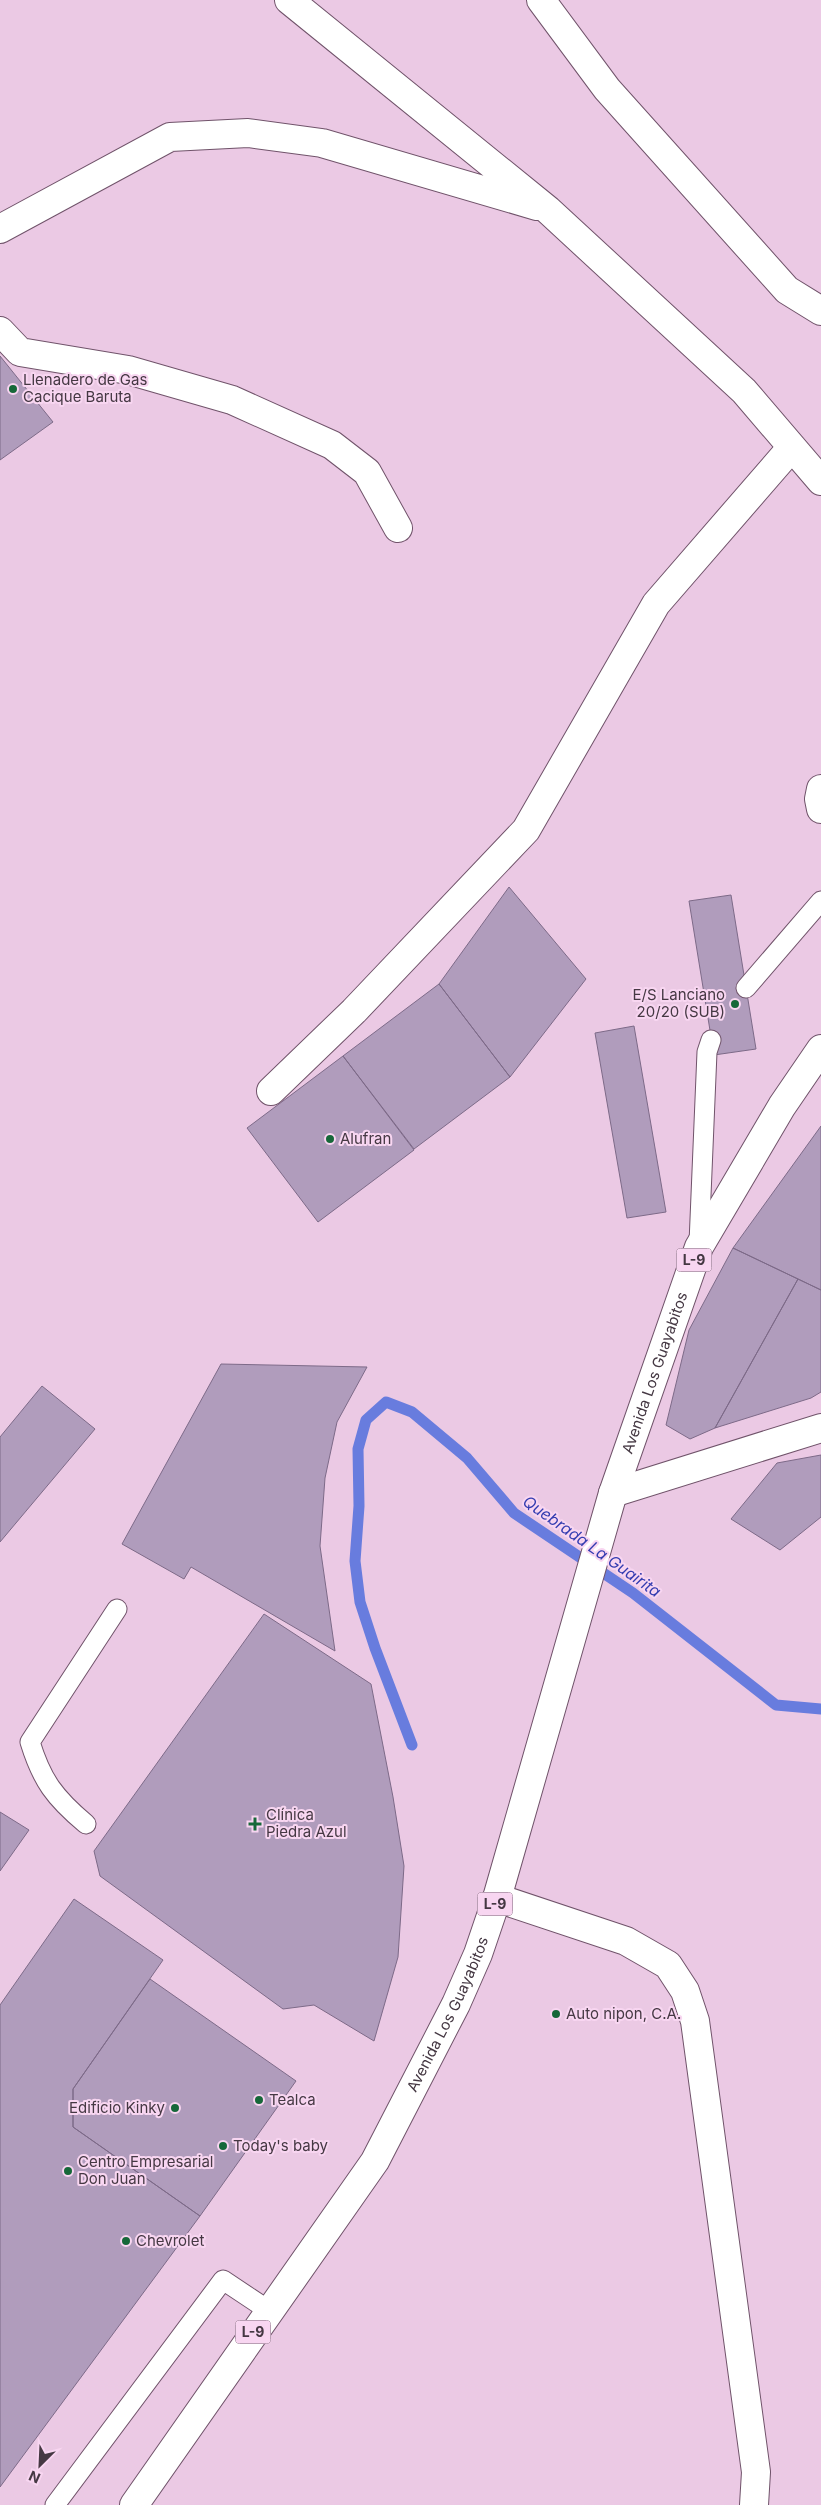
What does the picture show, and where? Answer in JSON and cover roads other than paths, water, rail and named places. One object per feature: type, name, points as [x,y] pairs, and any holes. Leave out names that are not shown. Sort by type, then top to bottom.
[{"type":"street","points":[[290,0],[548,210],[744,391],[821,481]]},
{"type":"street","points":[[540,0],[607,89],[787,290],[821,312]]},
{"type":"street","points":[[0,229],[170,137],[248,133],[322,143],[548,210]]},
{"type":"street","points":[[0,331],[20,352],[128,370],[232,400],[332,445],[367,472],[398,528]]},
{"type":"street","points":[[270,1090],[354,1011],[526,830],[656,604],[792,447]]},
{"type":"street","points":[[821,789],[819,799],[821,809]]},
{"type":"street","name":"Avenida Los Guayabitos","points":[[268,2310],[375,2161],[456,2004],[478,1954],[497,1898],[613,1493],[699,1248],[782,1106],[821,1049]]},
{"type":"street","points":[[613,1493],[821,1428]]},
{"type":"street","points":[[497,1898],[626,1941],[668,1964],[686,1990],[695,2021],[754,2462],[754,2505]]},
{"type":"street","name":"L-9","points":[[134,2505],[268,2310]]},
{"type":"lane","points":[[746,988],[821,901]]},
{"type":"lane","points":[[699,1248],[707,1052],[712,1040]]},
{"type":"lane","points":[[86,1824],[61,1804],[38,1770],[30,1742],[117,1608]]},
{"type":"lane","points":[[55,2505],[223,2280],[268,2310]]},
{"type":"waterway","name":"Quebrada La Guairita","points":[[412,1745],[375,1648],[360,1602],[355,1561],[359,1506],[358,1449],[366,1420],[386,1402],[412,1412],[467,1458],[514,1513],[633,1593],[776,1705],[821,1709]]},
{"type":"place","name":"Llenadero de Gas Cacique Baruta","points":[[13,389]]},
{"type":"place","name":"E/S Lanciano 20/20 (SUB)","points":[[735,1004]]},
{"type":"place","name":"Alufran","points":[[330,1139]]},
{"type":"place","name":"Clínica Piedra Azul","points":[[255,1824]]},
{"type":"place","name":"Auto nipon, C.A.","points":[[556,2014]]},
{"type":"place","name":"Tealca","points":[[259,2100]]},
{"type":"place","name":"Edificio Kinky","points":[[175,2108]]},
{"type":"place","name":"Today's baby","points":[[223,2146]]},
{"type":"place","name":"Centro Empresarial Don Juan","points":[[68,2171]]},
{"type":"place","name":"Chevrolet","points":[[126,2241]]}]
